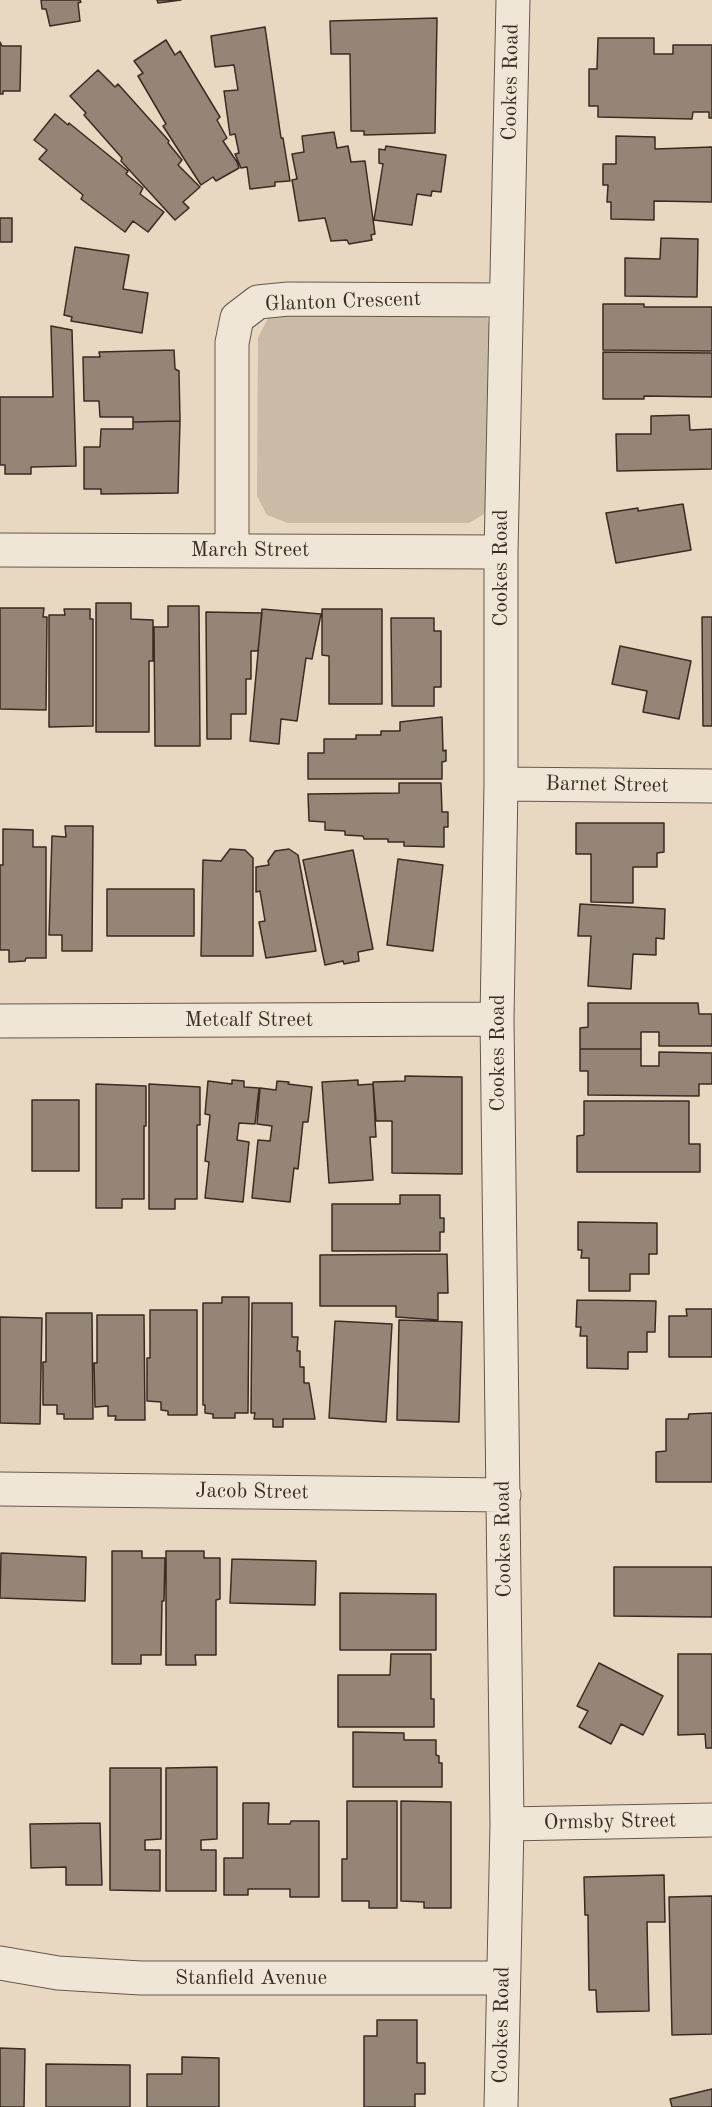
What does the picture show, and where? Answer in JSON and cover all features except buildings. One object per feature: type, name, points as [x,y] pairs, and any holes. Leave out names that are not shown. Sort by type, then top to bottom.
[{"type":"street","name":"Cookes Road","points":[[501,2107],[507,1824],[498,1019],[501,552],[513,0]]},
{"type":"street","name":"Glanton Crescent","points":[[232,550],[232,343],[237,318],[258,302],[288,299],[506,300]]},
{"type":"street","name":"March Street","points":[[0,550],[501,552]]},
{"type":"street","name":"Barnet Street","points":[[501,784],[712,786]]},
{"type":"street","name":"Metcalf Street","points":[[0,1021],[498,1019]]},
{"type":"street","name":"Jacob Street","points":[[0,1489],[504,1495]]},
{"type":"street","name":"Ormsby Street","points":[[507,1824],[712,1820]]},
{"type":"street","name":"Stanfield Avenue","points":[[0,1963],[58,1973],[141,1978],[503,1978]]},
{"type":"shaded area","points":[[467,306],[487,318],[494,337],[492,495],[484,514],[469,523],[288,523],[267,515],[257,496],[258,338],[268,318],[284,308]]}]
